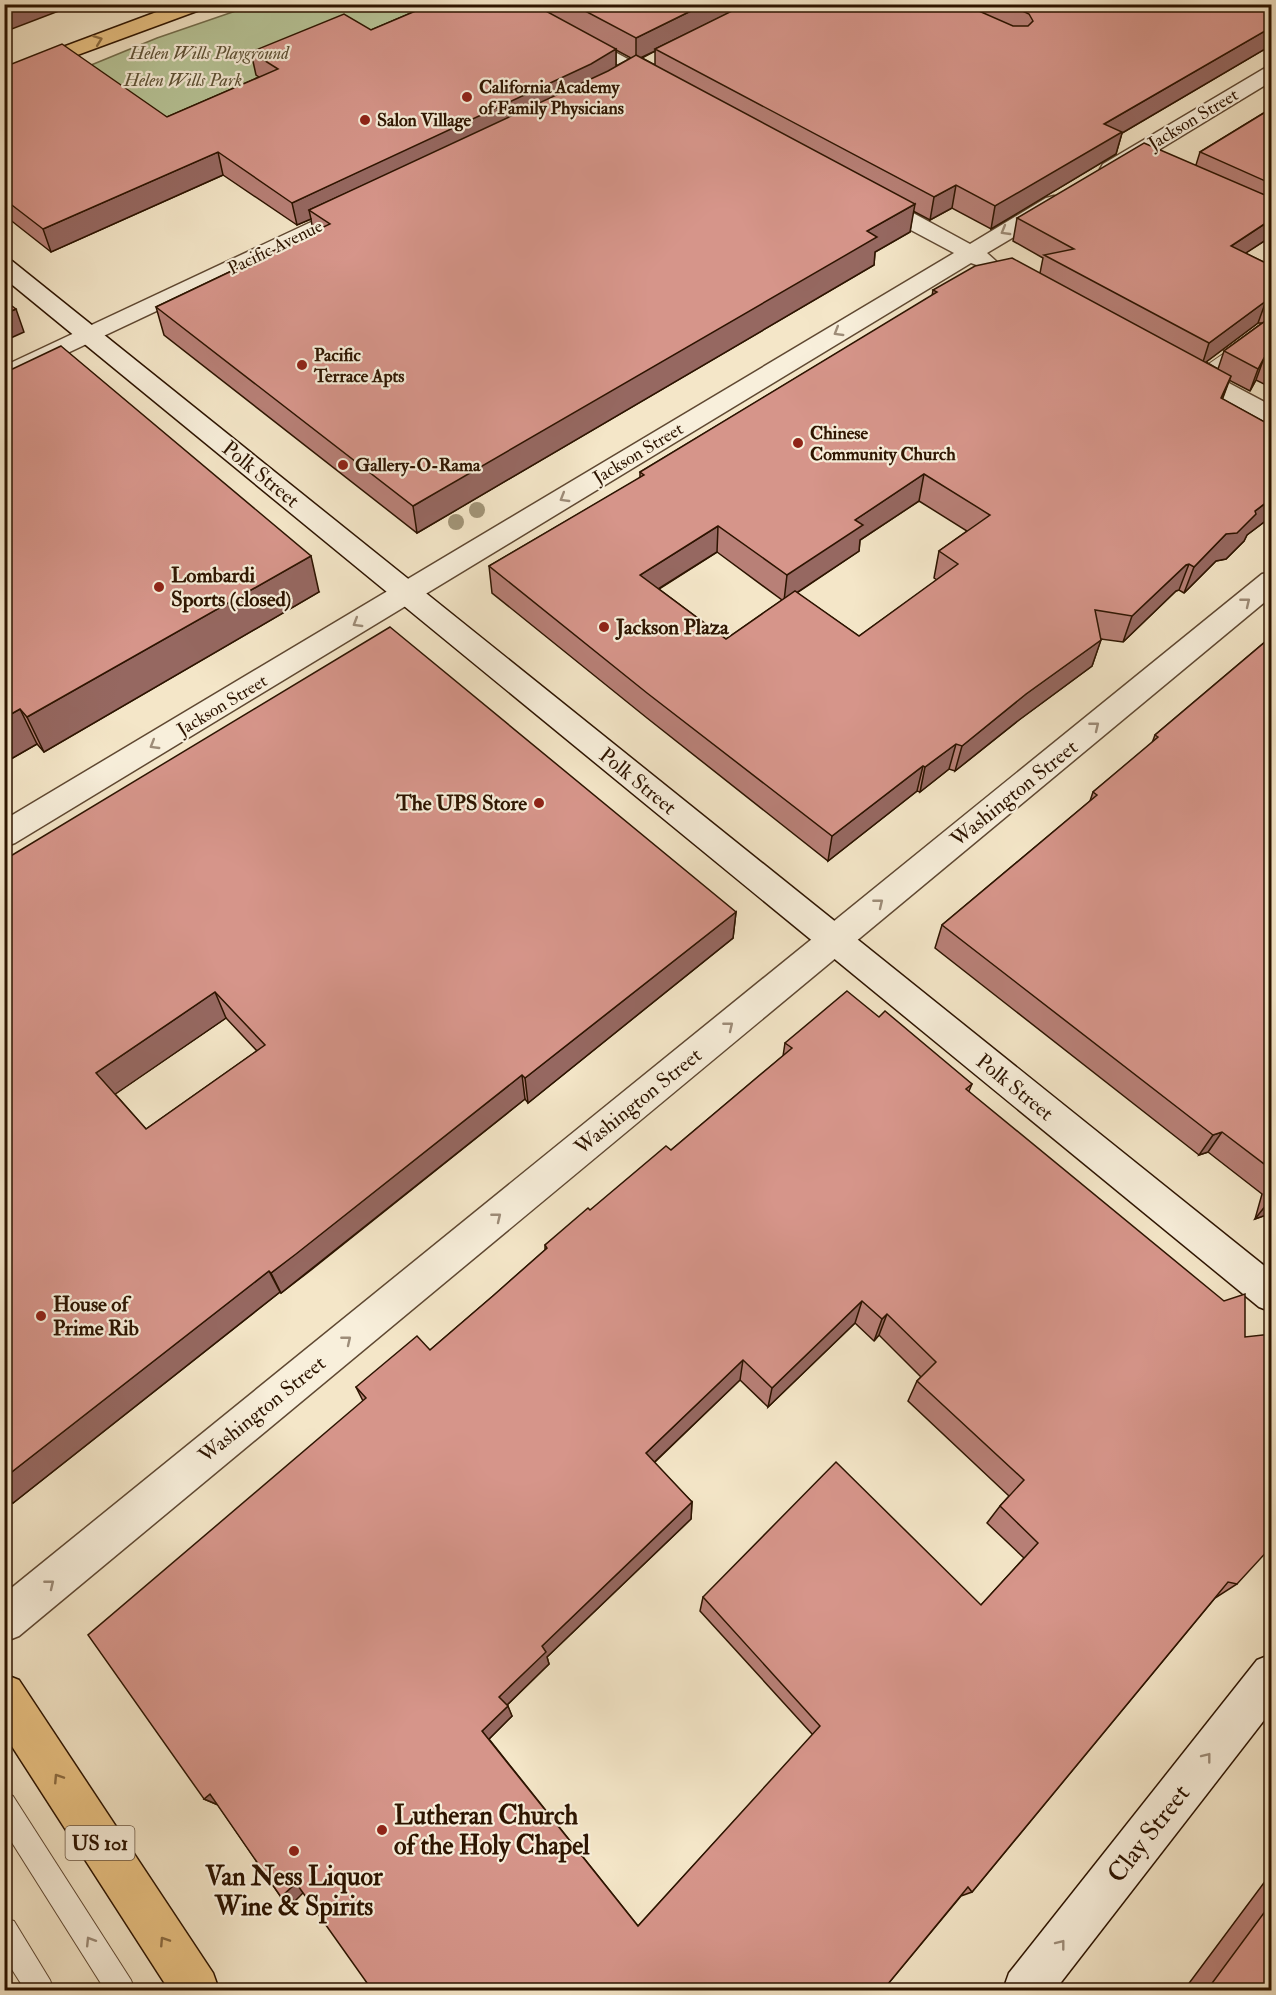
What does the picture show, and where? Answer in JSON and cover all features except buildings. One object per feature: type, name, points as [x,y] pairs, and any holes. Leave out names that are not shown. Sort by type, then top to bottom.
[{"type":"main road","points":[[4,58],[147,4]]},
{"type":"main road","points":[[4,76],[198,4]]},
{"type":"main road","name":"US 101","points":[[4,1695],[196,1990]]},
{"type":"street","points":[[512,4],[644,66],[676,94]]},
{"type":"street","points":[[614,84],[644,66]]},
{"type":"street","name":"Jackson Street","points":[[4,835],[1086,184],[1143,158],[1272,72]]},
{"type":"street","points":[[853,189],[1006,272]]},
{"type":"street","name":"Pacific Avenue","points":[[4,376],[370,201]]},
{"type":"street","name":"Polk Street","points":[[4,266],[1272,1295]]},
{"type":"street","points":[[1168,360],[1272,417]]},
{"type":"street","name":"Washington Street","points":[[4,1621],[1272,581]]},
{"type":"street","name":"Clay Street","points":[[1026,1990],[1272,1675]]},
{"type":"lane","points":[[1199,377],[1257,333]]},
{"type":"lane","points":[[4,1805],[121,1990]]},
{"type":"lane","points":[[4,1930],[40,1990]]},
{"type":"green space","name":"Helen Wills Park","points":[[450,4],[177,136],[79,70],[157,38],[253,5]]},
{"type":"place","name":"California Academy of Family Physicians","points":[[467,97]]},
{"type":"place","name":"Salon Village","points":[[365,120]]},
{"type":"place","name":"Pacific Terrace Apts","points":[[302,365]]},
{"type":"place","name":"Chinese Community Church","points":[[798,443]]},
{"type":"place","name":"Gallery-O-Rama","points":[[343,465]]},
{"type":"place","name":"Lombardi Sports (closed)","points":[[159,587]]},
{"type":"place","name":"Jackson Plaza","points":[[604,627]]},
{"type":"place","name":"The UPS Store","points":[[539,803]]},
{"type":"place","name":"House of Prime Rib","points":[[41,1316]]},
{"type":"place","name":"Lutheran Church of the Holy Chapel","points":[[382,1830]]},
{"type":"place","name":"Van Ness Liquor Wine & Spirits","points":[[294,1851]]},
{"type":"park label","name":"Helen Wills Playground","points":[[209,53]]}]
